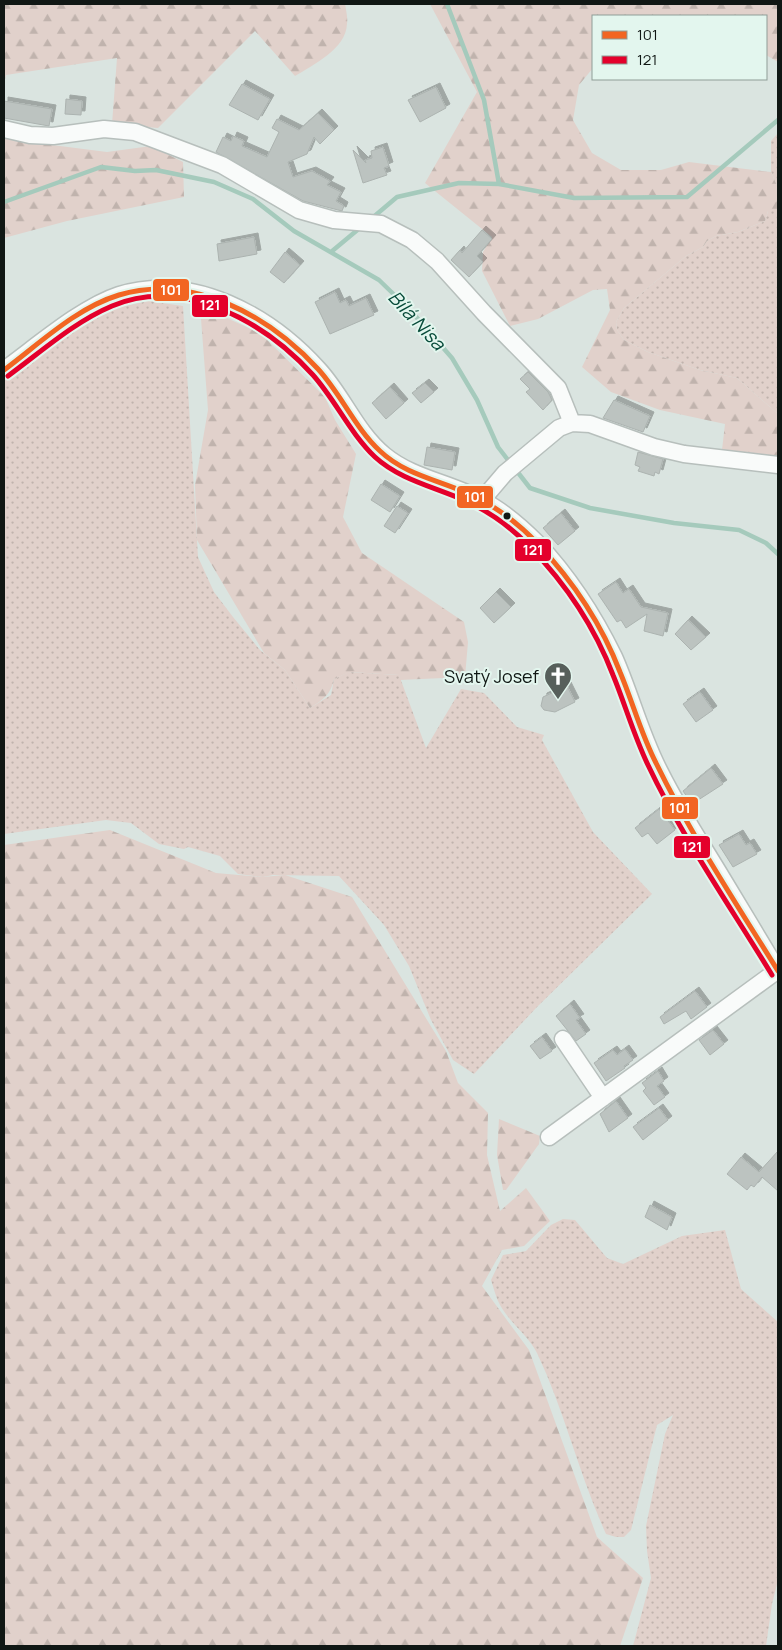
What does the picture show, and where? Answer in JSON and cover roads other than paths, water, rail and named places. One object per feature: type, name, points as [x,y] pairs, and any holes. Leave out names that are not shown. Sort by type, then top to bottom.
[{"type":"street","points":[[4,129],[53,136],[104,129],[135,132],[222,165],[300,210],[334,220],[381,224],[412,240],[437,261],[484,313],[558,388],[572,423]]},
{"type":"street","points":[[4,370],[66,325],[118,296],[147,290],[171,289],[225,301],[274,330],[316,366],[329,381],[366,437],[385,456],[413,473],[482,500],[510,519],[536,542],[563,573],[591,615],[614,658],[659,771],[679,808],[778,971],[549,1137]]},
{"type":"street","points":[[482,500],[505,473],[520,460],[559,428],[572,423],[590,424],[654,447],[684,454],[778,465]]},
{"type":"street","points":[[563,1039],[603,1098]]},
{"type":"waterway","points":[[447,4],[484,100],[499,184]]},
{"type":"waterway","points":[[371,219],[397,197],[459,183],[499,184],[574,198],[687,197],[778,120]]},
{"type":"waterway","name":"Bílá Nisa","points":[[4,202],[101,167],[135,171],[156,170],[214,182],[253,199],[294,231],[379,280],[411,311],[452,358],[477,400],[498,447],[511,464]]},
{"type":"waterway","points":[[331,252],[361,227]]},
{"type":"waterway","name":"Bílá Nisa","points":[[516,470],[530,488],[590,508],[674,523],[739,530],[766,543],[778,554]]},
{"type":"place","name":"Svatý Josef","points":[[558,700]]}]
